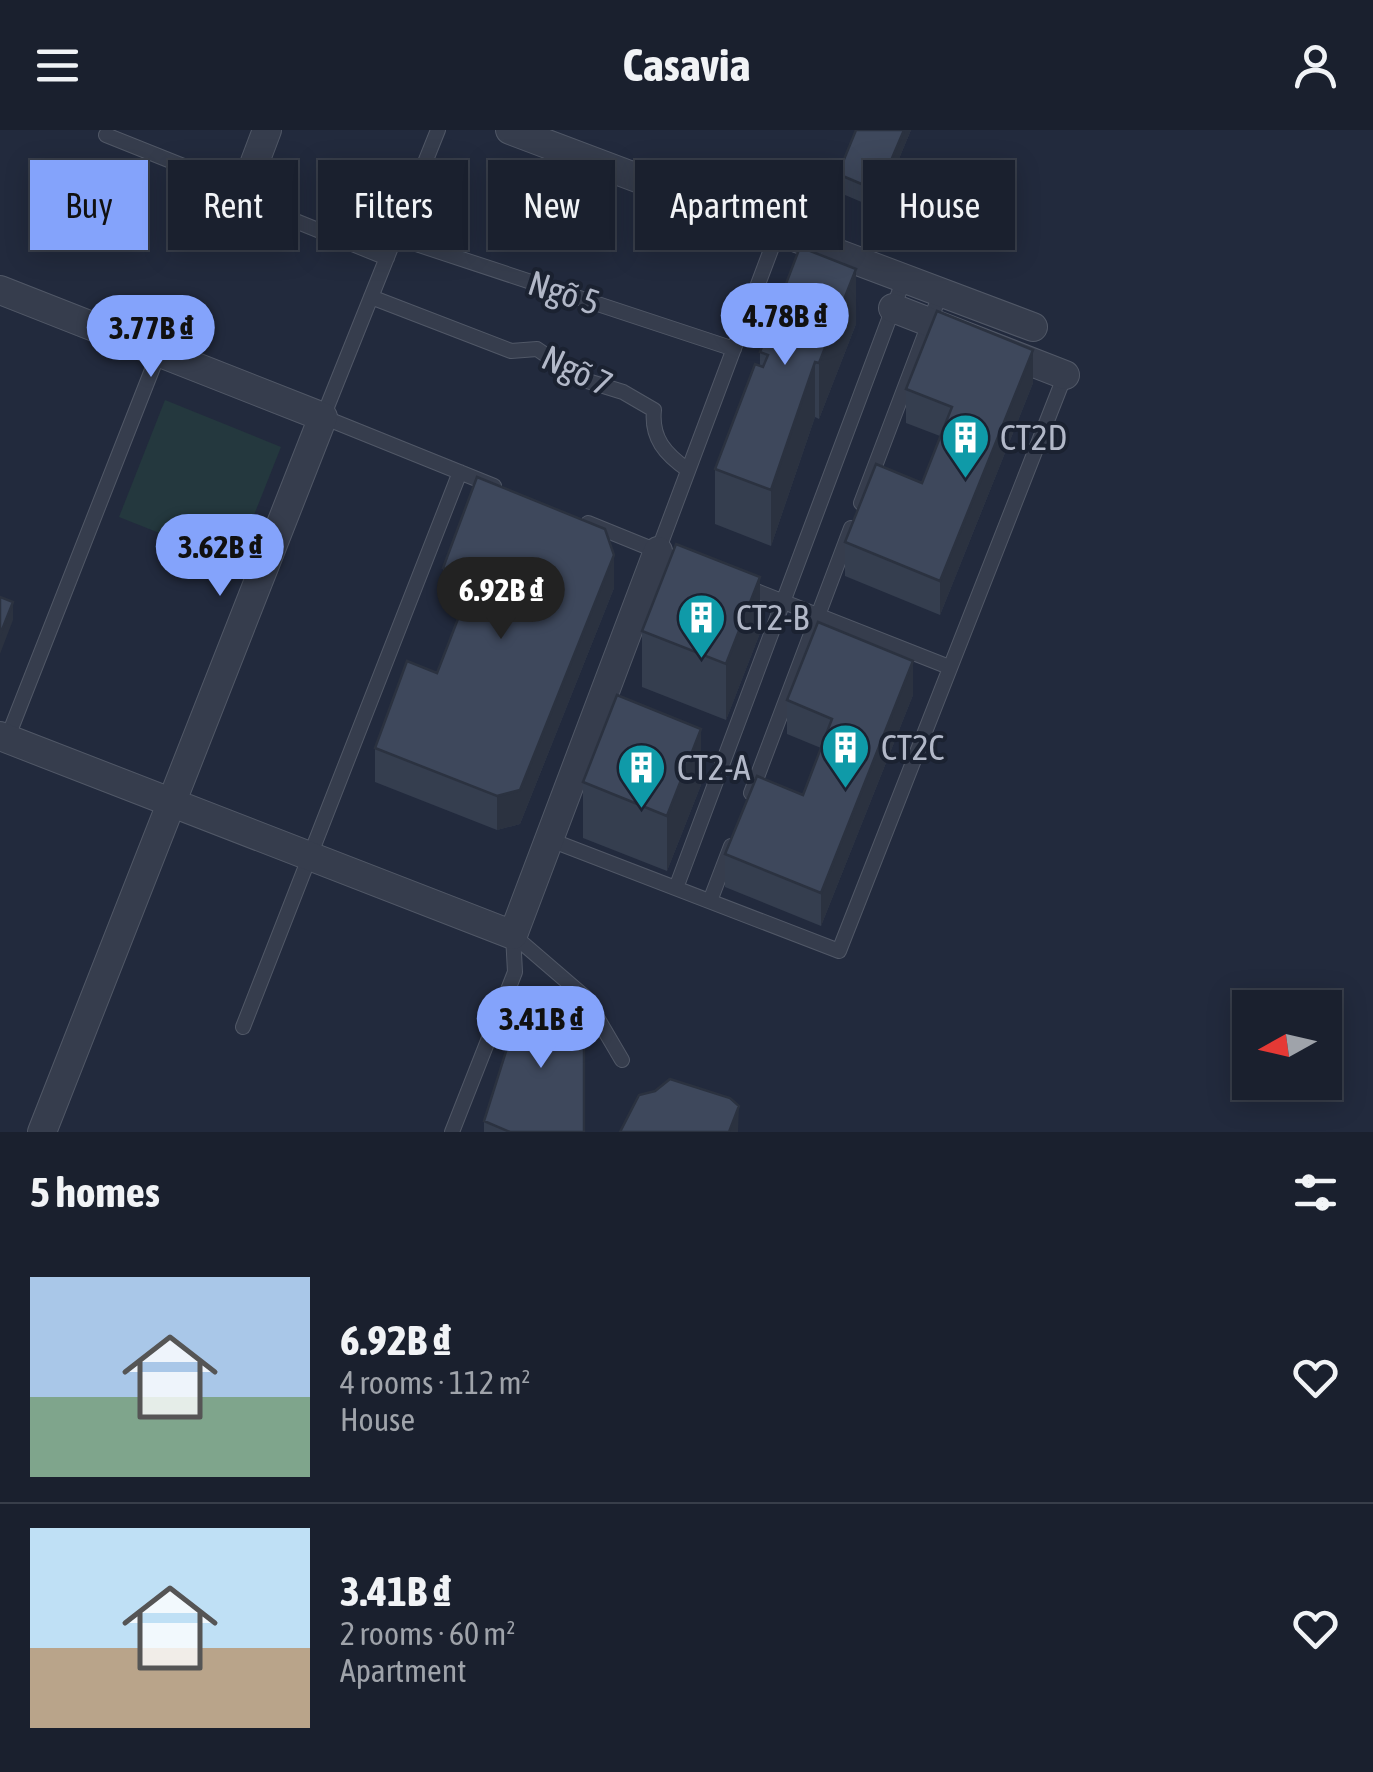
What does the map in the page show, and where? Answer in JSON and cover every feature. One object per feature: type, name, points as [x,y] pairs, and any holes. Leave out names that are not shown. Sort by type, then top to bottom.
[{"type":"street","points":[[255,160],[267,130]]},
{"type":"street","points":[[510,130],[635,177]]},
{"type":"street","points":[[829,250],[1033,327]]},
{"type":"street","points":[[0,290],[323,417],[42,1132]]},
{"type":"street","points":[[894,308],[1065,374]]},
{"type":"street","points":[[2,745],[170,802],[513,935],[658,551]]},
{"type":"lane","points":[[426,160],[438,130]]},
{"type":"lane","points":[[106,134],[171,160]]},
{"type":"lane","points":[[298,223],[386,258]]},
{"type":"lane","points":[[389,250],[323,417],[514,494]]},
{"type":"lane","name":"Ngõ 5","points":[[434,250],[734,349]]},
{"type":"lane","points":[[658,551],[771,250]]},
{"type":"lane","points":[[676,888],[904,278]]},
{"type":"lane","points":[[744,812],[941,292]]},
{"type":"lane","name":"Ngõ 7","points":[[371,297],[511,350],[537,350],[581,379],[643,402],[654,410],[652,424],[660,445],[688,470]]},
{"type":"lane","points":[[2,745],[160,352]]},
{"type":"lane","points":[[548,839],[839,951],[1065,374]]},
{"type":"lane","points":[[243,1027],[460,472]]},
{"type":"lane","points":[[568,515],[712,573]]},
{"type":"lane","points":[[729,580],[950,668]]},
{"type":"lane","points":[[710,901],[737,830]]},
{"type":"lane","points":[[513,935],[585,997],[622,1060]]},
{"type":"lane","points":[[452,1132],[514,972],[513,935]]},
{"type":"shaded area","points":[[165,400],[281,447],[235,563],[119,517]]},
{"type":"building","points":[[856,130],[904,130],[891,160],[863,160],[863,185],[843,176],[843,162]]},
{"type":"building","points":[[799,250],[856,269],[819,363],[815,362],[771,490],[715,469],[755,364],[763,367],[768,355],[760,352]]},
{"type":"building","name":"CT2D","points":[[937,311],[1033,350],[940,581],[845,542],[876,464],[922,483],[952,407],[906,389]]},
{"type":"building","points":[[477,477],[605,529],[614,555],[520,790],[497,796],[375,748],[407,661],[437,673],[473,580],[443,568]]},
{"type":"building","points":[[676,544],[760,577],[726,664],[642,631]]},
{"type":"building","points":[[0,597],[13,602],[0,635]]},
{"type":"building","name":"CT2C","points":[[818,622],[913,661],[821,893],[725,854],[757,776],[803,795],[832,719],[787,700]]},
{"type":"building","points":[[617,695],[701,729],[667,816],[583,782]]},
{"type":"building","points":[[525,991],[547,992],[584,1029],[584,1132],[510,1132],[484,1121]]},
{"type":"building","points":[[670,1079],[730,1098],[739,1106],[729,1132],[620,1132],[639,1095],[655,1091]]},
{"type":"place","name":"CT2D","points":[[965,480]]},
{"type":"place","name":"CT2-B","points":[[701,660]]},
{"type":"place","name":"CT2C","points":[[846,790]]},
{"type":"place","name":"CT2-A","points":[[642,810]]}]
